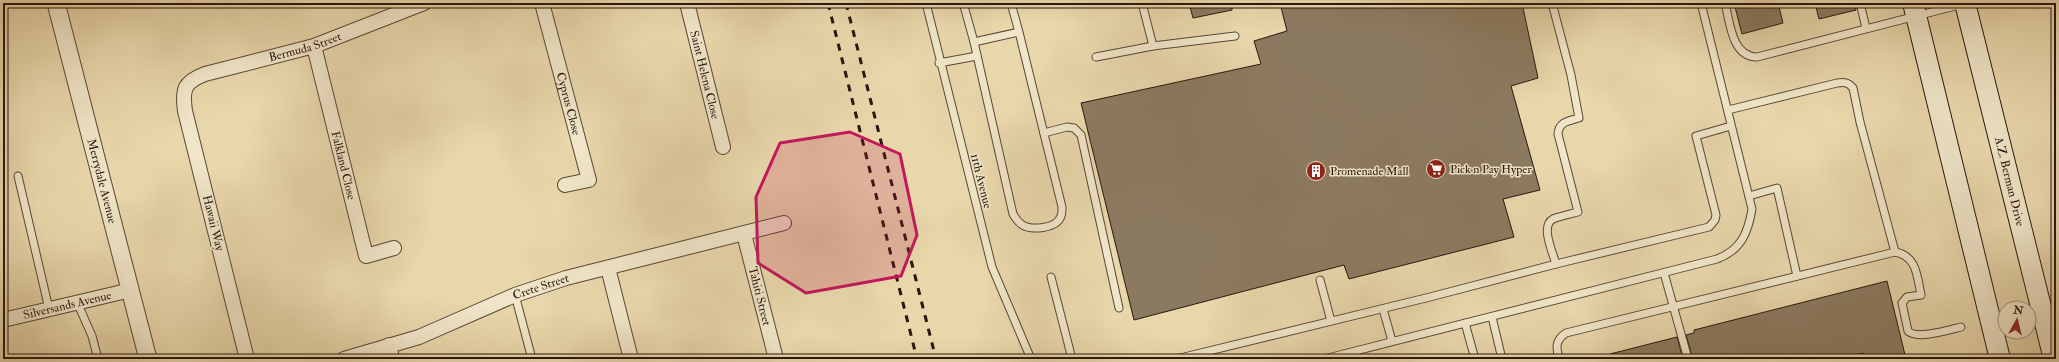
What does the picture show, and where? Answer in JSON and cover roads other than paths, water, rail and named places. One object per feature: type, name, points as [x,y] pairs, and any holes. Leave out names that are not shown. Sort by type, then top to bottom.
[{"type":"main road","name":"A.Z. Berman Drive","points":[[1965,3],[2054,359]]},
{"type":"main road","points":[[1914,9],[2000,359]]},
{"type":"street","name":"Merrydale Avenue","points":[[56,3],[148,359]]},
{"type":"street","name":"Bermuda Street","points":[[185,87],[192,79],[205,74],[314,46],[424,3]]},
{"type":"street","name":"Cyprus Close","points":[[542,3],[589,180],[565,185]]},
{"type":"street","name":"Saint Helena Close","points":[[687,3],[723,147]]},
{"type":"street","name":"Falkland Close","points":[[314,46],[366,256],[394,248]]},
{"type":"street","name":"Hawaii Way","points":[[185,87],[183,96],[185,111],[247,359]]},
{"type":"street","name":"Crete Street","points":[[344,359],[391,352],[419,337],[515,295],[566,278],[784,223]]},
{"type":"street","name":"Tahiti Street","points":[[744,234],[776,359]]},
{"type":"street","points":[[608,268],[631,359]]},
{"type":"street","name":"Silversands Avenue","points":[[3,320],[131,290]]},
{"type":"lane","name":"11th Avenue","points":[[926,3],[992,267],[1030,359]]},
{"type":"lane","points":[[964,6],[974,42],[1012,214],[1021,224],[1030,228],[1042,227],[1056,222],[1061,217],[1062,207],[1019,32],[1010,3]]},
{"type":"lane","points":[[1142,3],[1153,46]]},
{"type":"lane","points":[[1552,3],[1571,75],[1579,118],[1565,122],[1559,128],[1558,134],[1578,212],[1553,220],[1548,226],[1548,232],[1556,264]]},
{"type":"lane","points":[[1324,359],[1664,273],[1729,255],[1742,240],[1752,209],[1701,3]]},
{"type":"lane","points":[[1725,3],[1737,47],[1749,57],[1758,57],[1866,28],[1914,9],[1965,3]]},
{"type":"lane","points":[[1860,3],[1866,28]]},
{"type":"lane","points":[[974,42],[1019,32]]},
{"type":"lane","points":[[1096,57],[1153,46],[1235,36]]},
{"type":"lane","points":[[940,63],[977,56]]},
{"type":"lane","points":[[1728,110],[1837,83],[1845,82],[1850,84],[1853,88],[1860,122],[1895,252]]},
{"type":"lane","points":[[1176,359],[1383,309],[1556,264],[1709,227],[1715,220],[1716,215],[1696,136],[1731,126]]},
{"type":"lane","points":[[1044,133],[1067,127],[1074,128],[1081,135],[1119,308]]},
{"type":"lane","points":[[18,176],[49,309]]},
{"type":"lane","points":[[1749,196],[1777,188],[1797,276]]},
{"type":"lane","points":[[1559,359],[1556,350],[1558,341],[1560,337],[1566,333],[1895,252],[1903,254],[1914,264],[1921,295],[1907,298],[1902,303],[1908,332],[1919,336],[1961,327]]},
{"type":"lane","points":[[1664,273],[1688,359]]},
{"type":"lane","points":[[1051,277],[1072,359]]},
{"type":"lane","points":[[1320,280],[1331,321]]},
{"type":"lane","points":[[515,295],[532,359]]},
{"type":"lane","points":[[77,302],[92,336],[98,359]]},
{"type":"lane","points":[[1383,309],[1392,341]]},
{"type":"lane","points":[[1492,317],[1502,359]]},
{"type":"lane","points":[[1465,323],[1475,359]]},
{"type":"railway","points":[[828,3],[917,359]]},
{"type":"railway","points":[[846,3],[936,359]]},
{"type":"place","name":"Pick n Pay Hyper","points":[[1436,169]]},
{"type":"place","name":"Promenade Mall","points":[[1316,171]]}]
